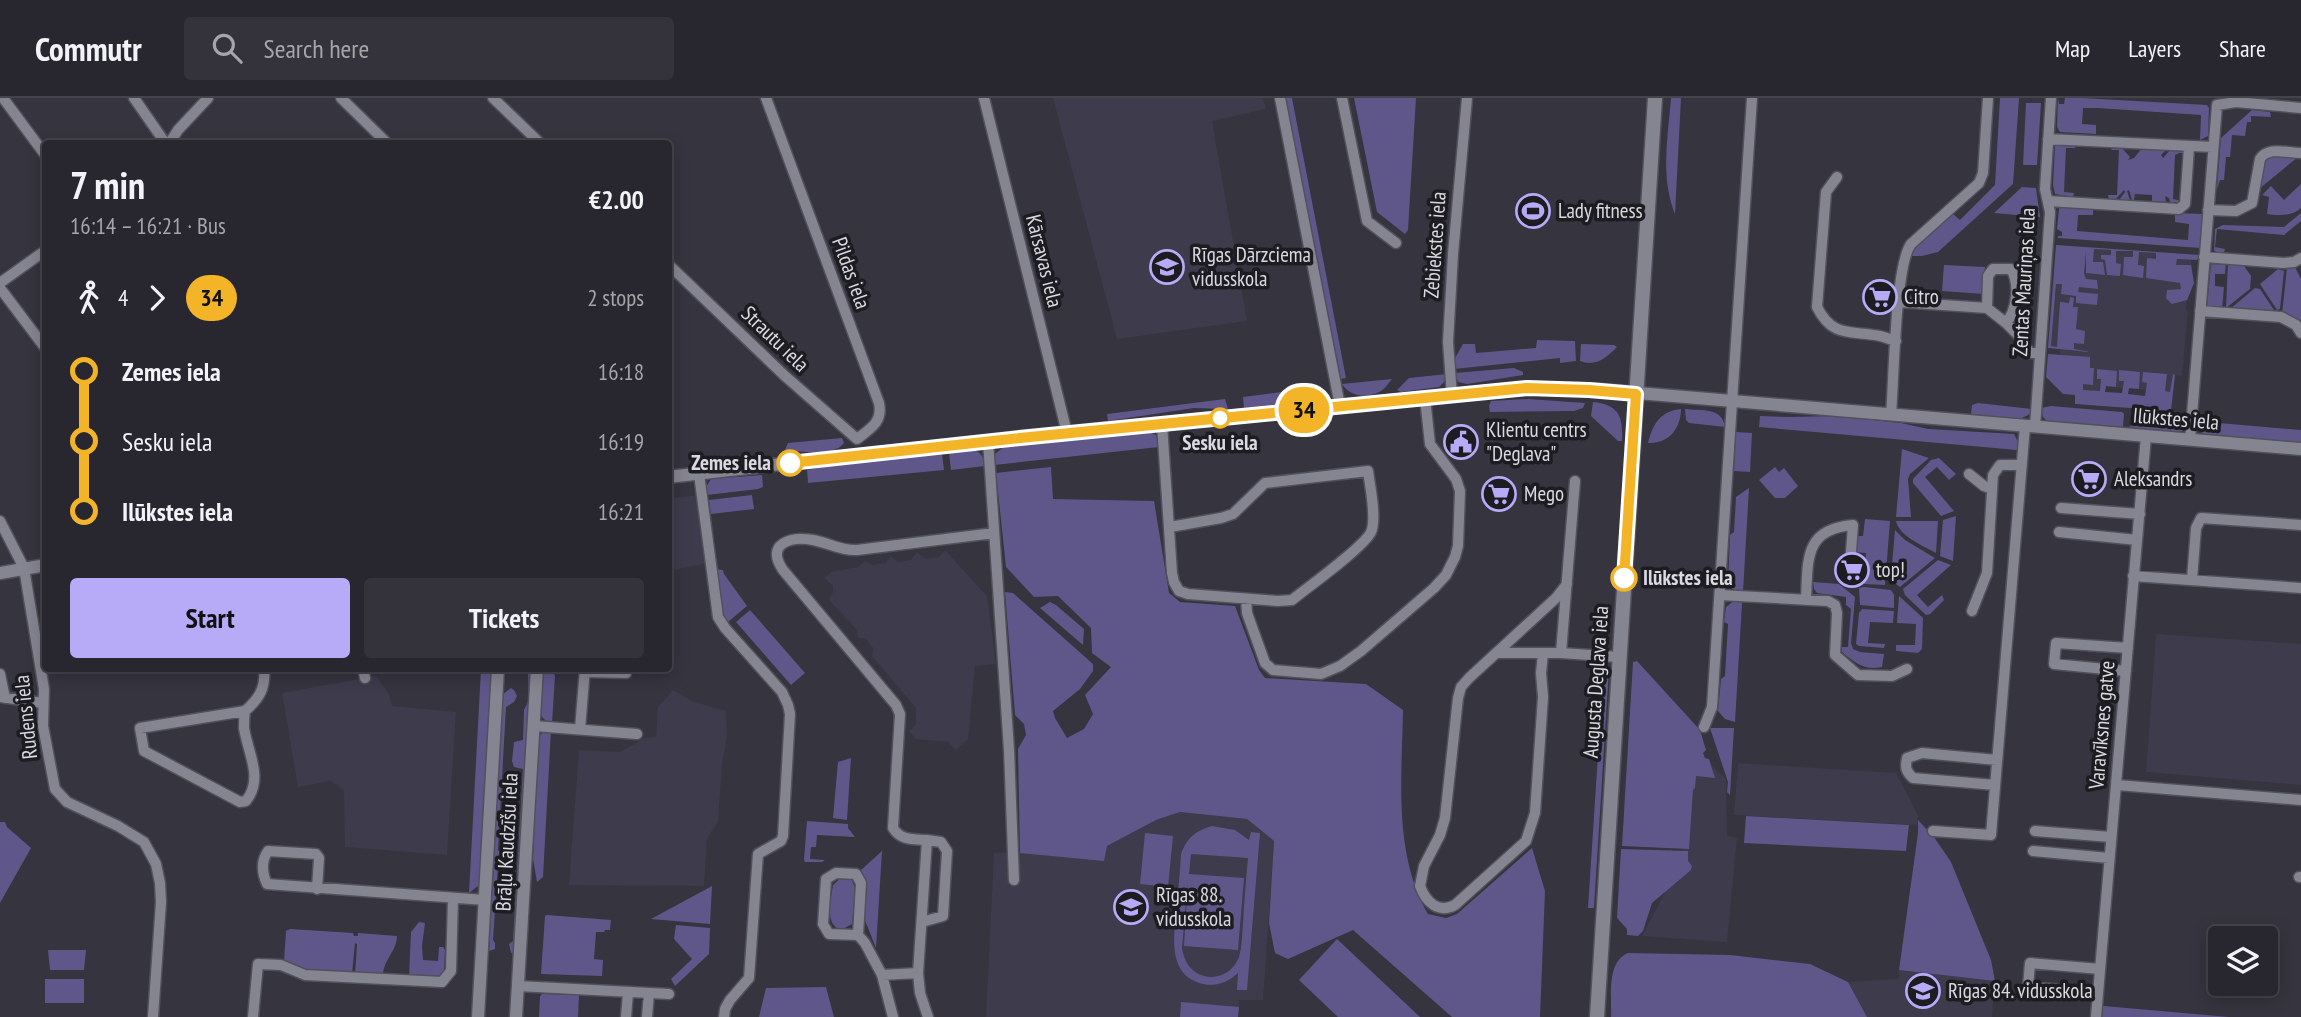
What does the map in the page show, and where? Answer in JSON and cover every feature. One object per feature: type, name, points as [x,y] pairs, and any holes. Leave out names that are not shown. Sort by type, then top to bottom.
[{"type":"main road","name":"Augusta Deglava iela","points":[[1597,1017],[1655,98]]},
{"type":"street","points":[[3,98],[42,151]]},
{"type":"street","points":[[134,98],[164,140]]},
{"type":"street","points":[[170,140],[208,98]]},
{"type":"street","points":[[341,98],[384,140]]},
{"type":"street","points":[[493,98],[537,140]]},
{"type":"street","name":"Pildas iela","points":[[766,98],[879,404],[879,421],[857,439]]},
{"type":"street","name":"Kārsavas iela","points":[[984,98],[1067,433]]},
{"type":"street","points":[[1280,98],[1340,406]]},
{"type":"street","points":[[1342,98],[1367,221],[1396,243]]},
{"type":"street","name":"Zebiekstes iela","points":[[1452,396],[1448,342],[1467,98]]},
{"type":"street","points":[[1704,727],[1712,707],[1752,98]]},
{"type":"street","points":[[1891,414],[1900,286],[1906,250],[1979,183],[1983,173],[1988,98]]},
{"type":"street","name":"Zentas Mauriņas iela","points":[[1933,831],[1991,835],[2022,465],[2040,353],[2050,212],[2045,189],[2051,98]]},
{"type":"street","points":[[2190,440],[2217,105],[2235,102],[2301,108]]},
{"type":"street","points":[[2048,139],[2189,148],[2213,147]]},
{"type":"street","points":[[2048,201],[2179,209],[2185,204],[2189,148]]},
{"type":"street","points":[[2207,210],[2236,211],[2252,203],[2263,153],[2301,153]]},
{"type":"street","points":[[1837,177],[1826,192],[1817,307],[1828,323],[1844,333],[1881,336],[1896,341]]},
{"type":"street","points":[[42,253],[0,286],[42,344]]},
{"type":"street","points":[[2204,257],[2284,263],[2301,258]]},
{"type":"street","name":"Strautu iela","points":[[672,268],[785,376],[857,439]]},
{"type":"street","points":[[1987,309],[1988,276],[1993,269],[2011,269],[2016,278],[2013,314],[2006,323]]},
{"type":"street","points":[[1899,302],[1987,309],[2023,340],[2029,352],[2040,353]]},
{"type":"street","points":[[2200,311],[2281,317],[2296,325],[2301,333]]},
{"type":"street","name":"Ilūkstes iela","points":[[672,477],[988,441],[1527,388],[1589,390],[2301,449]]},
{"type":"street","points":[[1246,599],[1247,613],[1265,663],[1273,670],[1321,674],[1340,666],[1361,651],[1446,575],[1458,546],[1460,491],[1456,479],[1430,444],[1425,398]]},
{"type":"street","points":[[1162,424],[1172,573],[1179,591],[1246,599],[1292,600],[1362,544],[1372,530],[1368,471],[1265,483],[1233,514],[1170,527]]},
{"type":"street","name":"Varavīksnes gatve","points":[[2096,1017],[2146,436]]},
{"type":"street","points":[[857,439],[859,455]]},
{"type":"street","points":[[988,441],[1009,750],[1014,880]]},
{"type":"street","points":[[1972,611],[1987,573],[1993,475],[2000,465],[2022,465]]},
{"type":"street","points":[[699,474],[718,617],[782,692],[790,713],[783,836],[781,841],[758,854],[749,978],[730,1000],[724,1017]]},
{"type":"street","points":[[1969,474],[1992,489]]},
{"type":"street","points":[[1561,653],[1575,481]]},
{"type":"street","points":[[2061,508],[2140,514]]},
{"type":"street","points":[[2192,579],[2196,528],[2201,518],[2301,525]]},
{"type":"street","name":"Rudens iela","points":[[0,521],[24,568],[44,690],[43,726],[55,789],[67,802],[118,826],[144,842],[156,864],[161,902],[153,1017]]},
{"type":"street","points":[[1807,600],[1808,556],[1815,543],[1835,526],[1853,525],[1851,552]]},
{"type":"street","points":[[922,922],[943,916],[947,851],[941,842],[902,838],[893,828],[900,714],[896,705],[783,570],[776,557],[776,549],[788,542],[812,540],[843,551],[858,550],[994,533]]},
{"type":"street","points":[[2059,533],[2137,540]]},
{"type":"street","points":[[0,573],[42,566]]},
{"type":"street","points":[[2133,576],[2301,588]]},
{"type":"street","points":[[1543,653],[1543,696],[1535,813],[1530,832],[1519,849],[1455,905],[1447,909],[1437,908],[1432,905],[1420,886],[1424,866],[1446,818],[1461,687],[1556,598],[1567,584]]},
{"type":"street","points":[[1720,595],[1828,601],[1835,606],[1837,613],[1835,655],[1858,675],[1892,676],[1908,668]]},
{"type":"street","points":[[2126,671],[2053,664],[2056,643],[2128,648]]},
{"type":"street","points":[[1497,653],[1619,657]]},
{"type":"street","points":[[245,711],[244,727],[255,776],[255,785],[246,801],[240,802],[144,751],[141,728],[245,711],[260,695],[264,685],[264,672]]},
{"type":"street","name":"Brāļu Kaudzīšu iela","points":[[478,1017],[498,672]]},
{"type":"street","name":"Brāļu Kaudzīšu iela","points":[[516,1017],[537,672]]},
{"type":"street","points":[[580,729],[584,672]]},
{"type":"street","points":[[0,674],[2,698],[43,703]]},
{"type":"street","points":[[534,726],[637,734]]},
{"type":"street","points":[[1995,785],[1913,778],[1905,765],[1907,758],[1922,753],[1997,760]]},
{"type":"street","points":[[2117,785],[2301,800]]},
{"type":"street","points":[[2035,831],[2111,837]]},
{"type":"street","points":[[928,840],[918,972],[920,993],[928,1017]]},
{"type":"street","points":[[317,888],[319,858],[316,853],[268,851],[263,873],[267,884],[317,888],[453,898],[485,900]]},
{"type":"street","points":[[2033,851],[2109,858]]},
{"type":"street","points":[[858,936],[862,883],[856,874],[836,873],[826,879],[823,924],[829,934],[858,936],[865,943],[882,975],[893,1017]]},
{"type":"street","points":[[253,1017],[258,964],[281,965],[305,975],[442,982],[451,971],[453,898]]},
{"type":"street","points":[[2098,993],[2028,987],[2031,963],[2100,969]]},
{"type":"street","points":[[882,975],[918,972]]},
{"type":"street","points":[[518,986],[669,994]]},
{"type":"street","points":[[626,1017],[628,993]]},
{"type":"street","points":[[647,1017],[649,993]]},
{"type":"shaded area","name":"Rīgas Dārzciema vidusskola","points":[[1053,98],[1263,98],[1266,109],[1212,121],[1247,321],[1117,339]]},
{"type":"shaded area","points":[[1285,98],[1292,98],[1346,378],[1341,379]]},
{"type":"shaded area","points":[[1354,98],[1416,98],[1408,230],[1405,234],[1377,212]]},
{"type":"shaded area","points":[[1671,98],[1681,98],[1675,214],[1666,171]]},
{"type":"shaded area","points":[[2000,98],[2019,98],[2013,184],[1938,252],[1911,256],[1913,249],[1953,214],[1960,220],[1995,185]]},
{"type":"shaded area","points":[[2058,98],[2059,104],[2064,104],[2065,98],[2082,98],[2207,105],[2208,136],[2200,140],[2201,115],[2098,108],[2083,108],[2082,124],[2096,125],[2096,134],[2060,132],[2057,127]]},
{"type":"shaded area","points":[[2026,103],[2041,103],[2037,165],[2023,165]]},
{"type":"shaded area","points":[[2252,110],[2270,112],[2271,117],[2251,116],[2251,122],[2247,122],[2245,136],[2232,135],[2224,180],[2220,180],[2217,189],[2221,138]]},
{"type":"shaded area","points":[[2072,144],[2076,148],[2066,148],[2064,192],[2074,193],[2073,197],[2055,194],[2055,145]]},
{"type":"shaded area","points":[[2114,146],[2121,147],[2130,157],[2128,160],[2134,158],[2142,148],[2150,148],[2152,151],[2153,148],[2167,149],[2161,155],[2163,158],[2171,149],[2183,150],[2186,153],[2175,155],[2173,199],[2182,203],[2170,202],[2165,196],[2166,202],[2152,201],[2152,195],[2135,194],[2132,200],[2129,190],[2130,200],[2119,200],[2124,190],[2116,199],[2109,199],[2108,195],[2117,195],[2119,150],[2111,150]]},
{"type":"shaded area","points":[[2273,154],[2298,157],[2259,189],[2263,163]]},
{"type":"shaded area","points":[[2301,184],[2301,208],[2285,215],[2267,214],[2269,197],[2262,195],[2271,186],[2284,200]]},
{"type":"shaded area","points":[[2022,187],[2036,188],[2040,217],[1994,213]]},
{"type":"shaded area","points":[[2061,206],[2092,208],[2093,215],[2078,215],[2077,231],[2188,240],[2189,224],[2175,222],[2175,213],[2203,214],[2201,248],[2058,238],[2062,236],[2062,232],[2057,229]]},
{"type":"shaded area","points":[[2301,213],[2301,221],[2284,235],[2217,229],[2215,247],[2225,249],[2220,253],[2214,251],[2215,229],[2223,225],[2284,227]]},
{"type":"shaded area","points":[[2056,245],[2200,255],[2197,260],[2177,259],[2176,265],[2191,265],[2194,283],[2187,300],[2172,304],[2166,298],[2167,290],[2181,289],[2180,283],[2146,278],[2147,258],[2156,259],[2156,253],[2139,252],[2138,265],[2144,266],[2143,278],[2123,275],[2124,257],[2133,257],[2133,251],[2116,251],[2116,263],[2121,264],[2120,276],[2107,275],[2105,260],[2101,259],[2101,255],[2111,255],[2111,250],[2094,249],[2093,262],[2103,262],[2105,275],[2086,273],[2086,251],[2084,274],[2086,279],[2097,280],[2098,289],[2079,287],[2078,292],[2098,294],[2097,305],[2076,303],[2076,296],[2061,294],[2062,284],[2056,284],[2051,346],[2057,347],[2060,302],[2069,303],[2070,297],[2074,298],[2073,307],[2078,307],[2076,329],[2085,331],[2084,344],[2074,343],[2074,349],[2091,352],[2048,348]]},
{"type":"shaded area","points":[[2065,246],[2177,255],[2177,259],[2191,260],[2194,283],[2187,301],[2182,376],[2173,375],[2171,392],[2101,386],[2100,392],[2061,389],[2060,348],[2051,347],[2056,284],[2061,284]]},
{"type":"shaded area","points":[[2217,261],[2226,262],[2225,274],[2215,274],[2215,286],[2224,287],[2222,309],[2207,307],[2211,264]]},
{"type":"shaded area","points":[[2228,262],[2242,263],[2251,276],[2250,289],[2226,308]]},
{"type":"shaded area","points":[[1944,265],[1985,267],[1983,294],[1942,291]]},
{"type":"shaded area","points":[[2294,265],[2301,279],[2301,320],[2298,321],[2282,314],[2287,267]]},
{"type":"shaded area","points":[[2278,269],[2284,271],[2280,309],[2277,310],[2260,284]]},
{"type":"shaded area","points":[[2255,288],[2260,289],[2276,313],[2230,309]]},
{"type":"shaded area","points":[[1537,340],[1575,341],[1576,361],[1560,363],[1560,358],[1454,369],[1455,358],[1463,344],[1475,344],[1476,353],[1536,348]]},
{"type":"shaded area","points":[[1581,344],[1617,347],[1600,360],[1586,363],[1580,361]]},
{"type":"shaded area","points":[[2048,354],[2090,357],[2090,368],[2094,368],[2093,385],[2083,384],[2083,390],[2100,391],[2101,379],[2097,379],[2097,369],[2117,371],[2116,387],[2106,386],[2105,392],[2122,393],[2124,381],[2119,381],[2119,370],[2140,372],[2139,389],[2129,388],[2128,394],[2145,396],[2147,383],[2142,382],[2143,372],[2167,374],[2165,391],[2170,392],[2173,374],[2171,411],[2075,404],[2075,395],[2063,394],[2046,377]]},
{"type":"shaded area","points":[[1514,368],[1523,372],[1523,375],[1467,384],[1458,382],[1455,373]]},
{"type":"shaded area","points":[[1447,374],[1446,380],[1439,387],[1401,392],[1397,390],[1409,378]]},
{"type":"shaded area","points":[[1392,379],[1381,391],[1369,395],[1353,394],[1342,384]]},
{"type":"shaded area","points":[[1311,388],[1313,400],[1244,408],[1243,397]]},
{"type":"shaded area","points":[[1225,399],[1228,409],[1194,408],[1108,421],[1107,414]]},
{"type":"shaded area","points":[[1528,399],[1585,403],[1583,408],[1574,411],[1490,412],[1491,401]]},
{"type":"shaded area","points":[[1593,402],[1609,406],[1618,414],[1622,425],[1622,441],[1618,441],[1591,416]]},
{"type":"shaded area","points":[[1978,403],[2032,409],[2032,413],[2020,419],[1971,414],[1972,405]]},
{"type":"shaded area","points":[[2051,406],[2122,412],[2123,427],[2047,421],[2041,408]]},
{"type":"shaded area","points":[[1681,409],[1679,422],[1672,434],[1662,441],[1648,443],[1658,420],[1668,412]]},
{"type":"shaded area","points":[[1685,409],[1716,413],[1725,427],[1689,423]]},
{"type":"shaded area","points":[[1760,416],[1838,416],[1928,429],[2014,434],[2018,442],[2017,450],[1759,427]]},
{"type":"shaded area","points":[[2149,416],[2188,421],[2183,431],[2177,432],[2129,427]]},
{"type":"shaded area","points":[[2196,421],[2301,430],[2301,443],[2204,434],[2197,429]]},
{"type":"shaded area","points":[[1149,432],[1156,435],[1159,447],[994,465],[995,454],[1005,446]]},
{"type":"shaded area","points":[[1736,432],[1752,433],[1750,472],[1734,471]]},
{"type":"shaded area","points":[[842,438],[844,443],[832,451],[785,450],[788,443]]},
{"type":"shaded area","points":[[1902,449],[1929,458],[1910,474],[1908,479],[1911,517],[1896,517]]},
{"type":"shaded area","points":[[975,450],[982,456],[985,466],[951,470],[949,453]]},
{"type":"shaded area","points":[[942,454],[944,470],[808,483],[807,470],[835,464]]},
{"type":"shaded area","points":[[1939,458],[1956,474],[1949,480],[1937,467],[1925,477],[1954,511],[1941,516],[1913,483],[1913,479],[1931,460]]},
{"type":"shaded area","points":[[1051,467],[1053,499],[1154,501],[1169,593],[1180,602],[1235,606],[1259,670],[1265,678],[1366,684],[1403,710],[1401,788],[1404,840],[1409,866],[1428,914],[1446,918],[1457,914],[1532,848],[1545,891],[1540,1017],[1452,1017],[1353,930],[1288,959],[1275,953],[1269,923],[1274,841],[1247,819],[1180,812],[1156,820],[1107,846],[1104,861],[1020,853],[1018,749],[1026,735],[1024,724],[1015,715],[1005,592],[1013,593],[1093,664],[1093,671],[1080,689],[1053,711],[1067,738],[1084,729],[1093,714],[1085,695],[1111,667],[1092,653],[1091,628],[1058,596],[1034,597],[1006,567],[996,473]]},
{"type":"shaded area","points":[[1775,467],[1779,472],[1784,468],[1798,486],[1785,498],[1775,498],[1759,480]]},
{"type":"shaded area","points":[[762,475],[763,487],[758,489],[707,495],[706,487],[711,479]]},
{"type":"shaded area","points":[[1749,488],[1743,592],[1734,591],[1728,585],[1730,535],[1734,532],[1736,497]]},
{"type":"shaded area","points":[[699,495],[704,549],[708,563],[672,570],[672,497]]},
{"type":"shaded area","points":[[752,495],[754,509],[711,514],[709,500]]},
{"type":"shaded area","points":[[1956,516],[1953,561],[1940,556],[1943,520]]},
{"type":"shaded area","points":[[1865,519],[1890,521],[1885,585],[1864,584],[1866,553],[1854,552],[1855,536],[1863,536]]},
{"type":"shaded area","points":[[1896,521],[1938,521],[1936,553],[1902,532]]},
{"type":"shaded area","points":[[1895,530],[1905,540],[1935,558],[1900,587],[1893,582],[1891,576]]},
{"type":"shaded area","points":[[945,550],[987,596],[996,664],[975,666],[968,739],[956,750],[948,742],[916,739],[909,731],[916,724],[916,708],[872,656],[873,648],[865,638],[858,638],[857,630],[829,600],[833,586],[824,578],[831,572],[858,567],[865,561],[872,565],[885,563],[891,556],[898,562],[911,560],[917,552],[926,559],[939,557]]},
{"type":"shaded area","points":[[1938,560],[1951,565],[1917,595],[1928,607],[1942,595],[1944,600],[1926,615],[1905,595],[1903,589]]},
{"type":"shaded area","points":[[716,569],[723,570],[747,606],[728,622],[722,614]]},
{"type":"shaded area","points":[[1813,582],[1839,584],[1855,597],[1851,643],[1853,649],[1884,654],[1882,667],[1860,665],[1842,652],[1842,647],[1848,647],[1851,609],[1846,605],[1846,597],[1817,593]]},
{"type":"shaded area","points":[[1859,588],[1891,590],[1894,595],[1894,608],[1860,605]]},
{"type":"shaded area","points":[[1899,596],[1923,618],[1922,649],[1918,653],[1896,651],[1896,645],[1915,645],[1916,624],[1897,623]]},
{"type":"shaded area","points":[[1742,600],[1735,722],[1725,719],[1718,711],[1721,679],[1725,676],[1728,624],[1724,622],[1726,607],[1734,601]]},
{"type":"shaded area","points":[[1050,602],[1084,629],[1083,645],[1040,608]]},
{"type":"shaded area","points":[[1862,609],[1894,611],[1893,623],[1870,622],[1868,643],[1885,644],[1884,648],[1856,644],[1859,613]]},
{"type":"shaded area","points":[[750,610],[805,673],[791,685],[736,622]]},
{"type":"shaded area","points":[[2156,634],[2301,644],[2301,785],[2146,772]]},
{"type":"shaded area","points":[[1637,661],[1700,730],[1706,750],[1703,753],[1705,758],[1709,759],[1715,778],[1696,776],[1689,849],[1622,846],[1633,662]]},
{"type":"shaded area","points":[[1604,663],[1609,669],[1594,908],[1588,908]]},
{"type":"shaded area","points":[[481,672],[496,672],[481,880],[469,893]]},
{"type":"shaded area","points":[[532,672],[516,952],[511,953],[509,944],[513,941],[523,769],[514,767],[512,761],[514,742],[523,740],[524,710],[529,700],[528,673]]},
{"type":"shaded area","points":[[543,672],[553,672],[552,723],[541,716]]},
{"type":"shaded area","points":[[376,676],[389,694],[392,706],[456,712],[447,855],[345,847],[344,791],[331,781],[298,787],[282,693]]},
{"type":"shaded area","points":[[511,688],[517,696],[514,702],[506,707],[498,850],[503,855],[504,862],[498,864],[493,940],[495,949],[489,951],[503,694]]},
{"type":"shaded area","points":[[673,690],[692,701],[726,711],[727,737],[722,764],[718,822],[707,838],[704,886],[569,885],[579,750],[620,752],[645,738],[656,737],[658,707]]},
{"type":"shaded area","points":[[1710,728],[1734,728],[1730,795],[1727,792],[1728,782]]},
{"type":"shaded area","points":[[551,730],[543,877],[537,882],[533,859],[538,738],[542,733]]},
{"type":"shaded area","points":[[1694,748],[1726,779],[1727,836],[1737,838],[1727,942],[1642,936],[1682,860]]},
{"type":"shaded area","points":[[851,758],[847,820],[833,818],[838,762]]},
{"type":"shaded area","points":[[1738,763],[1896,773],[1918,815],[1917,825],[1734,815]]},
{"type":"shaded area","name":"Rīgas 88. vidusskola","points":[[1180,812],[1247,819],[1274,841],[1263,1000],[1239,1000],[1238,1017],[986,1017],[994,853],[1107,846],[1156,820]]},
{"type":"shaded area","points":[[1746,816],[1909,825],[1906,851],[1744,843]]},
{"type":"shaded area","points":[[1918,820],[1951,862],[1991,960],[1995,981],[1899,970]]},
{"type":"shaded area","points":[[807,821],[848,824],[855,837],[817,835],[816,847],[811,847],[810,859],[825,860],[805,862]]},
{"type":"shaded area","points":[[0,822],[5,822],[7,827],[31,848],[0,903]]},
{"type":"shaded area","points":[[1212,826],[1235,830],[1249,840],[1251,832],[1260,833],[1247,990],[1237,990],[1238,973],[1217,984],[1208,985],[1191,980],[1183,973],[1175,954],[1174,931],[1181,854],[1192,836]],"holes":[[[1191,854],[1248,858],[1239,957],[1234,966],[1225,973],[1215,977],[1204,976],[1189,965],[1182,948],[1188,880],[1184,946],[1238,950],[1244,878],[1189,874]]]},
{"type":"shaded area","points":[[1145,833],[1173,836],[1168,887],[1140,884]]},
{"type":"shaded area","points":[[1621,849],[1688,851],[1688,861],[1692,866],[1691,870],[1652,903],[1643,931],[1638,936],[1627,935],[1627,929],[1617,918]]},
{"type":"shaded area","points":[[882,851],[876,948],[864,918],[866,881],[861,870]]},
{"type":"shaded area","points":[[842,877],[851,878],[855,888],[852,924],[841,930],[832,923],[830,911],[833,885]]},
{"type":"shaded area","points":[[712,886],[710,924],[651,919]]},
{"type":"shaded area","points":[[547,915],[611,920],[610,930],[596,932],[594,959],[603,960],[602,976],[541,974]]},
{"type":"shaded area","points":[[419,922],[425,923],[423,960],[438,961],[439,947],[445,950],[444,972],[438,978],[409,977],[411,932]]},
{"type":"shaded area","points":[[676,925],[710,928],[709,954],[675,986],[671,979],[692,959],[674,939]]},
{"type":"shaded area","points":[[290,929],[353,933],[354,936],[358,936],[358,933],[397,936],[383,976],[355,974],[355,943],[352,974],[307,971],[284,961],[286,931]]},
{"type":"shaded area","points":[[1337,939],[1420,1017],[1338,1017],[1299,980]]},
{"type":"shaded area","points":[[48,950],[86,950],[84,970],[50,970]]},
{"type":"shaded area","points":[[1628,953],[1730,955],[1810,964],[1848,982],[1867,1017],[1611,1017],[1613,972],[1616,964]]},
{"type":"shaded area","name":"Rīgas 84. vidusskola","points":[[1899,970],[1995,981],[1992,1017],[1867,1017],[1848,982],[1898,979]]},
{"type":"shaded area","points":[[45,979],[84,979],[84,1003],[45,1003]]},
{"type":"shaded area","points":[[826,987],[834,1017],[759,1017],[766,988]]},
{"type":"shaded area","points":[[542,994],[579,995],[578,1017],[539,1017]]},
{"type":"shaded area","points":[[1181,1002],[1239,1007],[1238,1017],[1180,1017]]},
{"type":"shaded area","points":[[2104,1006],[2229,1017],[2102,1017]]},
{"type":"bus line","name":"34","points":[[790,463],[1527,388],[1602,390],[1636,394],[1624,578]]},
{"type":"place","name":"Lady fitness","points":[[1533,211]]},
{"type":"place","name":"Rīgas Dārzciema vidusskola","points":[[1167,267]]},
{"type":"place","name":"Citro","points":[[1880,297]]},
{"type":"place","name":"Sesku iela","points":[[1220,418]]},
{"type":"place","name":"Klientu centrs \"Deglava\"","points":[[1461,442]]},
{"type":"place","name":"Zemes iela","points":[[790,463]]},
{"type":"place","name":"Aleksandrs","points":[[2089,479]]},
{"type":"place","name":"Mego","points":[[1499,494]]},
{"type":"place","name":"top!","points":[[1852,570]]},
{"type":"place","name":"Ilūkstes iela","points":[[1624,578]]},
{"type":"place","name":"Rīgas 88. vidusskola","points":[[1131,907]]},
{"type":"place","name":"Rīgas 84. vidusskola","points":[[1923,991]]}]
